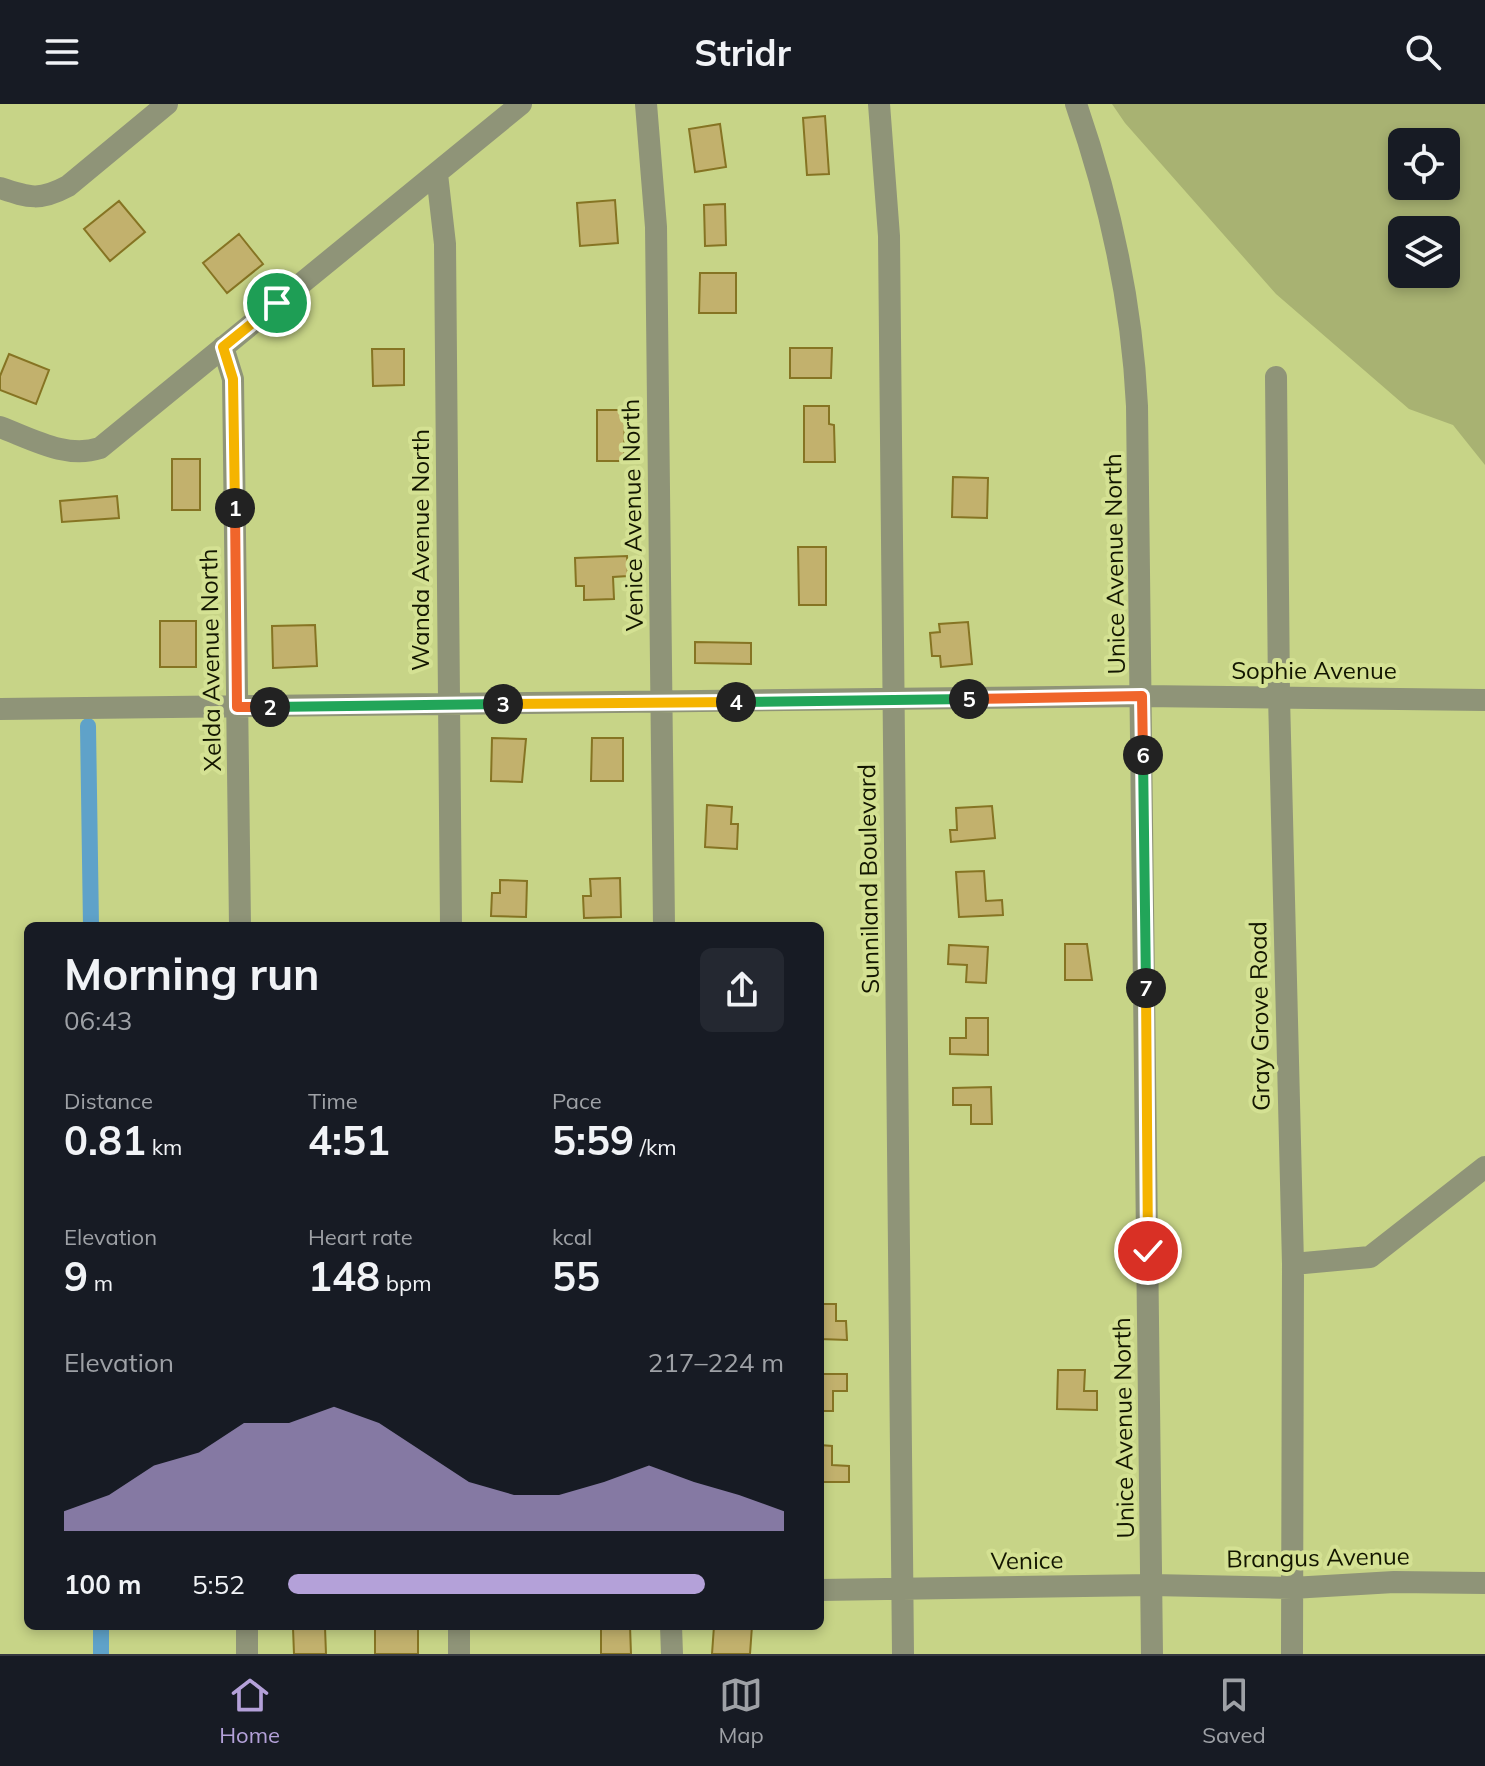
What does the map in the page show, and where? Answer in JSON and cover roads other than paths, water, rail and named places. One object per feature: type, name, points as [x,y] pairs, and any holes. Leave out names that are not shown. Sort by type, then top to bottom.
[{"type":"street","points":[[0,188],[31,198],[51,195],[68,186],[167,104]]},
{"type":"street","points":[[0,427],[65,451],[83,453],[100,448],[521,104]]},
{"type":"street","name":"Venice Avenue North","points":[[646,104],[656,227],[664,922]]},
{"type":"street","name":"Sunniland Boulevard","points":[[879,104],[889,236],[903,1654]]},
{"type":"street","name":"Unice Avenue North","points":[[1076,104],[1107,206],[1130,326],[1139,449],[1152,1654]]},
{"type":"street","name":"Wanda Avenue North","points":[[437,174],[445,244],[451,922]]},
{"type":"street","name":"Xelda Avenue North","points":[[223,347],[233,379],[240,922]]},
{"type":"street","name":"Gray Grove Road","points":[[1276,377],[1279,696],[1293,1264],[1292,1654]]},
{"type":"street","name":"Sophie Avenue","points":[[0,709],[1142,696],[1485,700]]},
{"type":"street","points":[[1293,1264],[1370,1257],[1485,1167]]},
{"type":"street","name":"Brangus Avenue","points":[[1152,1585],[1292,1588],[1394,1582],[1485,1583]]},
{"type":"street","name":"Venice","points":[[824,1590],[1152,1585]]},
{"type":"street","points":[[247,1630],[247,1654]]},
{"type":"street","points":[[459,1630],[459,1654]]},
{"type":"street","points":[[671,1630],[672,1654]]},
{"type":"waterway","points":[[88,726],[91,922]]},
{"type":"waterway","points":[[101,1630],[101,1654]]}]
